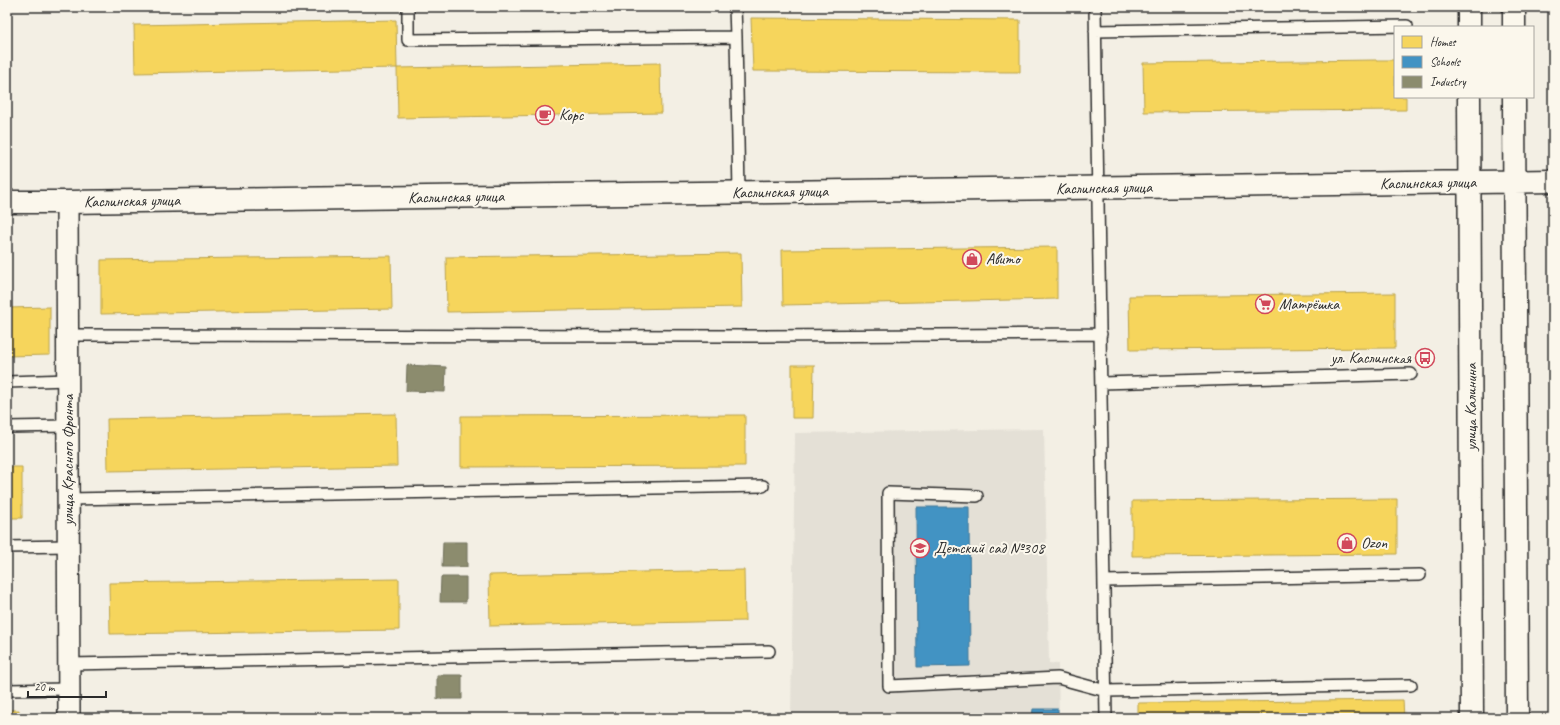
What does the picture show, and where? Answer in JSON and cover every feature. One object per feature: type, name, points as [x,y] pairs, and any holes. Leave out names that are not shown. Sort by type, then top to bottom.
[{"type":"main road","points":[[1469,7],[1469,26]]},
{"type":"main road","points":[[1514,7],[1514,26]]},
{"type":"main road","name":"улица Калинина","points":[[1469,98],[1472,718]]},
{"type":"main road","points":[[1514,98],[1517,718]]},
{"type":"main road","name":"Каслинская улица","points":[[7,202],[1553,181]]},
{"type":"street","name":"улица Красного Фронта","points":[[67,202],[69,718]]},
{"type":"lane","points":[[408,7],[408,40],[736,37]]},
{"type":"lane","points":[[736,7],[739,193]]},
{"type":"lane","points":[[1095,7],[1106,718]]},
{"type":"lane","points":[[1096,31],[1394,26]]},
{"type":"lane","points":[[68,335],[771,336],[1101,334]]},
{"type":"lane","points":[[1102,383],[1411,374]]},
{"type":"lane","points":[[7,382],[68,380]]},
{"type":"lane","points":[[7,427],[68,426]]},
{"type":"lane","points":[[68,499],[763,486]]},
{"type":"lane","points":[[977,496],[888,493],[889,686],[1058,678],[1106,691],[1411,685]]},
{"type":"lane","points":[[7,547],[68,546]]},
{"type":"lane","points":[[1104,581],[1420,575]]},
{"type":"lane","points":[[69,664],[769,651]]},
{"type":"lane","points":[[7,690],[69,689]]},
{"type":"shaded area","name":"Детский сад №308","points":[[1044,429],[1049,663],[1058,664],[1059,718],[791,718],[795,433]]},
{"type":"building: Homes","points":[[751,18],[1020,20],[1020,72],[753,71]]},
{"type":"building: Homes","points":[[396,20],[397,68],[135,73],[134,25]]},
{"type":"building: Homes","points":[[1394,60],[1394,98],[1406,98],[1406,110],[1144,112],[1143,63]]},
{"type":"building: Homes","points":[[660,63],[661,113],[398,118],[397,68]]},
{"type":"building: Homes","points":[[1057,247],[1057,299],[783,305],[782,250]]},
{"type":"building: Homes","points":[[741,253],[742,307],[447,312],[446,257]]},
{"type":"building: Homes","points":[[391,256],[392,309],[101,314],[101,260]]},
{"type":"building: Homes","points":[[1395,293],[1395,348],[1130,350],[1129,296]]},
{"type":"building: Homes","points":[[50,307],[50,355],[7,356],[7,308]]},
{"type":"building: Homes","points":[[792,365],[814,365],[813,418],[792,418]]},
{"type":"building: Homes","points":[[396,414],[397,466],[108,471],[107,419]]},
{"type":"building: Homes","points":[[745,415],[745,466],[461,467],[461,416]]},
{"type":"building: Homes","points":[[7,467],[22,467],[22,518],[7,518]]},
{"type":"building: Homes","points":[[1397,499],[1397,554],[1132,556],[1132,501]]},
{"type":"building: Homes","points":[[744,570],[745,621],[490,626],[489,575]]},
{"type":"building: Homes","points":[[399,579],[399,630],[110,634],[109,583]]},
{"type":"building: Homes","points":[[1403,700],[1404,718],[1138,718],[1138,703]]},
{"type":"building: Homes","points":[[7,710],[19,710],[19,718],[7,718]]},
{"type":"building: Schools","points":[[916,507],[969,507],[970,666],[917,667]]},
{"type":"building: Schools","points":[[1033,709],[1058,709],[1058,718],[1032,718]]},
{"type":"building: Industry","points":[[407,365],[446,367],[445,392],[406,391]]},
{"type":"building: Industry","points":[[443,542],[467,542],[467,567],[442,567]]},
{"type":"building: Industry","points":[[441,577],[466,577],[466,602],[440,602]]},
{"type":"building: Industry","points":[[437,675],[462,675],[462,699],[437,699]]},
{"type":"place","name":"Корс","points":[[545,115]]},
{"type":"place","name":"Авито","points":[[972,259]]},
{"type":"place","name":"Матрёшка","points":[[1265,304]]},
{"type":"place","name":"ул. Каслинская","points":[[1425,358]]},
{"type":"place","name":"Ozon","points":[[1347,543]]},
{"type":"place","name":"Детский сад №308","points":[[920,548]]}]
